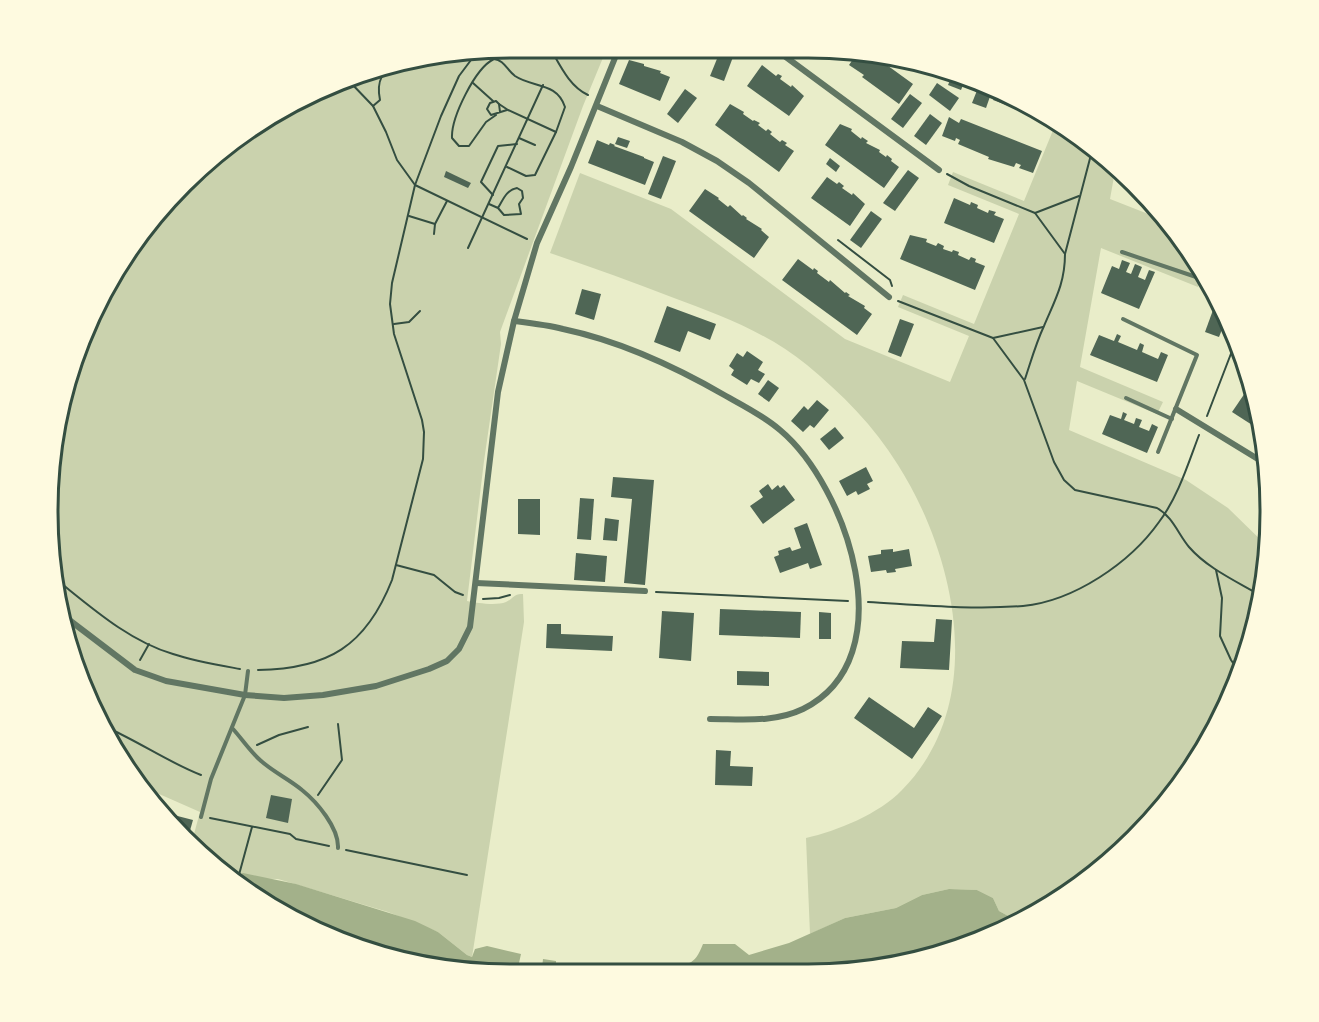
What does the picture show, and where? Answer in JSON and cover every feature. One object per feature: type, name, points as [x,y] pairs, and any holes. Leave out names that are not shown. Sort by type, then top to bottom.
[{"type":"street","points":[[73,623],[135,670],[166,681],[245,695],[284,698],[323,695],[376,686],[447,661],[459,649],[470,627],[498,392],[514,321],[537,243],[615,58]]},
{"type":"street","points":[[787,58],[939,170]]},
{"type":"street","points":[[598,103],[717,161],[749,183],[889,297]]},
{"type":"street","points":[[514,321],[564,329],[599,338],[701,381],[764,418],[781,431],[813,468],[835,506],[850,550],[859,602],[859,622],[854,650],[839,678],[818,700],[786,716],[770,719],[710,719]]},
{"type":"street","points":[[1176,409],[1258,459]]},
{"type":"street","points":[[476,583],[521,587],[645,591]]},
{"type":"lane","points":[[1122,252],[1195,276]]},
{"type":"lane","points":[[1123,319],[1197,355],[1158,452]]},
{"type":"lane","points":[[1126,398],[1172,418]]},
{"type":"lane","points":[[201,816],[211,779],[245,695],[248,671]]},
{"type":"lane","points":[[233,729],[249,749],[269,768],[297,786],[313,800],[336,834],[339,848]]},
{"type":"path","points":[[556,58],[565,75],[580,91],[598,103]]},
{"type":"path","points":[[507,166],[526,176],[535,175],[556,132],[565,107],[556,92],[543,85],[519,78],[498,59],[494,59],[483,68],[473,83],[453,124],[452,138],[459,146],[469,146],[486,122],[508,110]]},
{"type":"path","points":[[65,586],[100,615],[149,644],[172,654],[248,671],[304,666],[347,647],[362,634],[385,598],[396,565],[423,459],[422,420],[397,348],[390,304],[392,283],[415,185],[459,75],[471,60]]},
{"type":"path","points":[[373,106],[380,100],[381,78]]},
{"type":"path","points":[[473,83],[486,96],[508,110],[556,132]]},
{"type":"path","points":[[468,248],[543,85]]},
{"type":"path","points":[[355,87],[373,106],[397,160],[415,185],[537,243]]},
{"type":"path","points":[[486,96],[491,115],[498,114]]},
{"type":"path","points":[[488,107],[496,102]]},
{"type":"path","points":[[498,114],[500,104]]},
{"type":"path","points":[[486,122],[488,107]]},
{"type":"path","points":[[519,138],[535,145]]},
{"type":"path","points":[[493,196],[481,182],[498,146],[517,144]]},
{"type":"path","points":[[1024,380],[1044,327],[1058,299],[1065,269],[1065,255],[1090,158]]},
{"type":"path","points":[[939,170],[969,186],[1035,213],[1065,255]]},
{"type":"path","points":[[489,204],[498,208],[504,215],[521,214],[519,204],[523,198],[522,191],[514,188],[508,192],[498,208]]},
{"type":"path","points":[[1035,213],[1079,196]]},
{"type":"path","points":[[434,234],[435,224],[448,200]]},
{"type":"path","points":[[409,216],[435,224]]},
{"type":"path","points":[[889,297],[993,338],[1024,380],[1049,452],[1064,480],[1076,490],[1157,508],[1165,513],[1190,548],[1216,570],[1253,591]]},
{"type":"path","points":[[393,324],[409,322],[420,311]]},
{"type":"path","points":[[993,338],[1044,327]]},
{"type":"path","points":[[645,591],[966,607],[1025,606],[1068,594],[1111,570],[1127,557],[1159,523],[1180,483],[1231,353]]},
{"type":"path","points":[[396,565],[434,575],[455,592],[474,598],[490,599],[508,596],[521,587]]},
{"type":"path","points":[[1216,570],[1222,598],[1220,636],[1233,663]]},
{"type":"path","points":[[135,670],[149,644]]},
{"type":"path","points":[[313,800],[342,760],[338,724]]},
{"type":"path","points":[[249,749],[279,735],[309,727]]},
{"type":"path","points":[[116,732],[180,766],[211,779]]},
{"type":"path","points":[[240,873],[252,827]]},
{"type":"shaded area","points":[[511,58],[603,58],[500,332],[501,344],[467,601],[497,604],[523,594],[524,622],[472,957],[438,932],[388,912],[278,879],[248,878],[194,834],[200,812],[158,794],[119,737],[93,684],[67,599],[59,541],[59,481],[62,452],[74,394],[105,311],[119,285],[152,236],[191,191],[236,152],[285,119],[311,105],[394,74],[452,62]]},
{"type":"shaded area","points":[[1053,131],[1083,152],[1114,178],[1110,199],[1149,214],[1167,236],[1199,284],[1198,287],[1101,248],[1080,367],[1163,402],[1157,414],[1077,381],[1069,430],[1186,480],[1228,508],[1260,539],[1257,570],[1245,628],[1214,711],[1200,737],[1167,786],[1128,831],[1083,870],[1059,887],[1009,916],[999,911],[993,898],[977,890],[949,889],[922,895],[896,908],[845,918],[810,934],[806,838],[857,820],[893,799],[929,755],[946,716],[954,673],[954,630],[948,586],[936,543],[919,502],[879,437],[845,399],[807,365],[776,343],[726,318],[550,253],[580,173],[671,209],[845,339],[950,382],[969,336],[898,307],[903,295],[974,324],[1019,214],[948,185],[953,172],[1024,201]]},
{"type":"shaded area","points":[[241,874],[296,884],[415,921],[438,932],[472,957],[475,949],[487,946],[521,954],[519,963],[524,964],[452,960],[394,948],[311,917],[285,903]]},
{"type":"shaded area","points":[[949,889],[977,890],[993,898],[999,911],[1009,916],[981,929],[925,948],[867,960],[808,964],[685,964],[693,961],[703,944],[735,944],[749,955],[789,943],[845,918],[896,908],[922,895]]},
{"type":"shaded area","points":[[543,959],[556,961],[556,964],[542,964]]},
{"type":"building","points":[[717,58],[733,58],[724,81],[710,76]]},
{"type":"building","points":[[629,60],[661,71],[660,73],[670,77],[660,101],[619,84]]},
{"type":"building","points":[[852,60],[888,66],[913,84],[899,104],[849,65]]},
{"type":"building","points":[[762,65],[776,76],[778,74],[782,76],[780,79],[791,87],[792,85],[804,96],[789,116],[747,86]]},
{"type":"building","points":[[949,82],[963,86],[961,90],[948,85]]},
{"type":"building","points":[[937,83],[959,98],[950,111],[929,95]]},
{"type":"building","points":[[685,89],[697,98],[678,123],[667,114]]},
{"type":"building","points":[[977,91],[990,97],[986,108],[972,103]]},
{"type":"building","points":[[910,94],[922,103],[903,128],[891,119]]},
{"type":"building","points":[[730,104],[744,112],[743,114],[753,121],[760,123],[758,125],[766,131],[768,129],[772,132],[770,134],[780,142],[782,140],[787,143],[785,145],[794,151],[779,172],[715,125]]},
{"type":"building","points":[[930,114],[942,123],[926,145],[914,136]]},
{"type":"building","points":[[949,117],[959,123],[961,119],[1042,151],[1033,173],[1019,168],[1021,165],[1016,163],[1014,167],[988,159],[989,157],[958,144],[960,140],[956,138],[955,141],[942,136]]},
{"type":"building","points":[[840,124],[852,129],[851,131],[861,139],[862,137],[868,141],[866,143],[880,150],[879,152],[886,157],[887,155],[899,167],[884,188],[825,145]]},
{"type":"building","points":[[618,137],[630,141],[627,148],[615,144]]},
{"type":"building","points":[[597,140],[609,145],[610,143],[654,162],[645,185],[588,163]]},
{"type":"building","points":[[663,156],[676,161],[661,199],[648,194]]},
{"type":"building","points":[[830,158],[840,166],[836,172],[826,164]]},
{"type":"building","points":[[908,170],[919,178],[895,211],[883,203]]},
{"type":"building","points":[[446,171],[471,183],[468,188],[444,177]]},
{"type":"building","points":[[827,177],[837,184],[839,182],[844,186],[842,188],[852,195],[853,193],[865,204],[850,226],[811,198]]},
{"type":"building","points":[[705,189],[762,229],[769,237],[754,258],[689,211]]},
{"type":"building","points":[[954,198],[970,205],[971,202],[978,205],[977,208],[988,213],[989,210],[996,212],[994,215],[1004,219],[994,243],[944,223]]},
{"type":"building","points":[[871,211],[882,219],[861,248],[850,240]]},
{"type":"building","points":[[910,235],[927,239],[926,242],[936,246],[938,243],[944,246],[943,249],[959,252],[958,255],[969,260],[971,257],[976,259],[975,262],[985,266],[975,290],[900,259]]},
{"type":"building","points":[[798,259],[813,270],[814,268],[818,271],[817,273],[865,306],[864,308],[872,314],[857,335],[782,280]]},
{"type":"building","points":[[1122,260],[1130,263],[1126,272],[1131,274],[1135,264],[1142,267],[1138,277],[1145,280],[1149,270],[1155,272],[1139,309],[1101,293],[1112,266],[1119,269]]},
{"type":"building","points":[[582,289],[601,294],[594,320],[575,314]]},
{"type":"building","points":[[667,306],[716,324],[710,340],[688,331],[680,352],[654,342]]},
{"type":"building","points":[[1213,309],[1222,329],[1219,337],[1205,332]]},
{"type":"building","points":[[900,319],[914,324],[901,357],[888,352]]},
{"type":"building","points":[[1117,334],[1121,336],[1118,342],[1137,350],[1140,343],[1144,345],[1142,352],[1158,359],[1161,352],[1168,355],[1157,382],[1090,355],[1099,335],[1114,341]]},
{"type":"building","points":[[747,351],[763,362],[758,370],[765,374],[759,383],[751,379],[747,385],[731,375],[734,370],[729,366],[737,353],[743,357]]},
{"type":"building","points":[[768,380],[779,388],[769,402],[758,394]]},
{"type":"building","points":[[1245,393],[1252,425],[1232,412]]},
{"type":"building","points":[[817,400],[829,410],[814,428],[810,425],[803,432],[791,421],[804,406],[808,410]]},
{"type":"building","points":[[1123,412],[1127,414],[1124,420],[1134,424],[1136,418],[1142,420],[1139,427],[1149,431],[1152,424],[1158,427],[1147,453],[1102,434],[1110,415],[1121,419]]},
{"type":"building","points":[[835,427],[844,438],[829,450],[820,439]]},
{"type":"building","points":[[866,467],[873,481],[867,484],[870,489],[858,495],[856,491],[847,496],[839,481]]},
{"type":"building","points":[[613,477],[654,480],[645,585],[624,583],[632,499],[611,497]]},
{"type":"building","points":[[768,484],[772,490],[778,485],[780,488],[784,485],[795,500],[763,524],[750,506],[763,497],[759,491]]},
{"type":"building","points":[[580,498],[594,499],[591,540],[577,539]]},
{"type":"building","points":[[518,499],[540,499],[540,535],[518,534]]},
{"type":"building","points":[[605,518],[619,520],[617,541],[603,540]]},
{"type":"building","points":[[807,523],[822,565],[810,569],[808,563],[780,573],[774,557],[779,555],[778,551],[790,547],[792,551],[801,548],[794,528]]},
{"type":"building","points":[[893,549],[893,552],[909,549],[912,566],[895,569],[896,572],[887,573],[886,570],[871,572],[868,556],[881,554],[881,550]]},
{"type":"building","points":[[576,553],[607,556],[605,582],[574,580]]},
{"type":"building","points":[[720,609],[801,612],[800,638],[719,635]]},
{"type":"building","points":[[662,611],[694,613],[691,661],[659,658]]},
{"type":"building","points":[[819,612],[831,613],[831,639],[819,639]]},
{"type":"building","points":[[936,619],[952,620],[949,670],[900,668],[902,641],[934,642]]},
{"type":"building","points":[[547,624],[561,624],[561,634],[613,636],[612,651],[546,648]]},
{"type":"building","points":[[737,671],[769,672],[769,686],[737,685]]},
{"type":"building","points":[[869,697],[914,728],[928,707],[942,716],[912,759],[854,718]]},
{"type":"building","points":[[716,750],[731,751],[730,766],[753,767],[752,786],[715,785]]},
{"type":"building","points":[[271,795],[292,799],[288,823],[266,818]]},
{"type":"building","points":[[177,816],[193,820],[190,830]]}]
